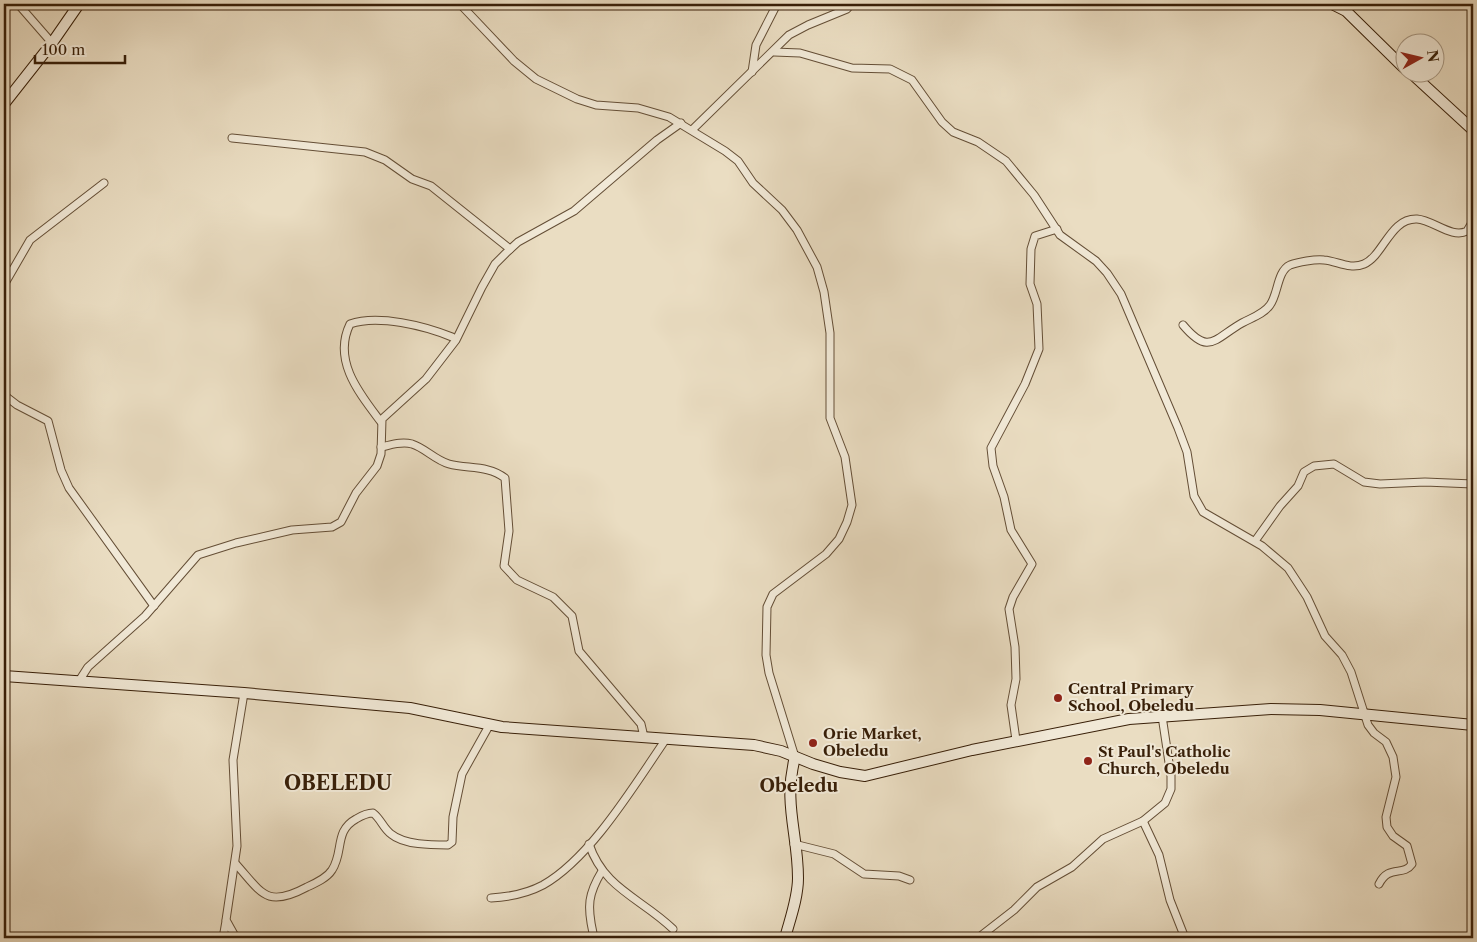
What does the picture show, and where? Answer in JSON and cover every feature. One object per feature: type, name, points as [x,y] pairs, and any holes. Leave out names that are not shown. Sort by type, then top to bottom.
[{"type":"main road","points":[[4,104],[52,43],[79,4]]},
{"type":"main road","points":[[1332,4],[1346,11],[1394,58]]},
{"type":"main road","points":[[1421,82],[1473,130]]},
{"type":"main road","points":[[4,676],[244,693],[410,708],[490,724],[754,744],[840,772],[865,776],[1016,740],[1130,719],[1162,716],[1271,709],[1363,714],[1473,725]]},
{"type":"main road","points":[[785,938],[798,880],[790,814],[790,785],[795,757]]},
{"type":"street","points":[[18,4],[52,43]]},
{"type":"street","points":[[460,4],[514,61],[536,79],[576,99],[596,105],[638,108],[669,117],[738,161],[753,183],[782,210],[817,267],[824,292],[830,334],[830,418],[845,457],[852,505],[839,539],[826,554],[773,594],[767,607],[766,655],[769,673],[795,757]]},
{"type":"street","points":[[752,72],[756,45],[777,4]]},
{"type":"street","points":[[692,130],[774,52],[789,35],[848,8],[851,4]]},
{"type":"street","points":[[774,52],[800,53],[852,68],[877,67],[890,69],[912,80],[942,122],[953,132],[978,142],[1006,161],[1034,195],[1056,229],[1070,244],[1096,261],[1121,294],[1187,452],[1194,496],[1203,512],[1255,541],[1288,568],[1307,597],[1325,636],[1342,655],[1351,672],[1363,714],[1374,733],[1386,742],[1393,757],[1396,777],[1386,817],[1387,827],[1393,836],[1407,846],[1412,858],[1411,867],[1389,872],[1384,875],[1379,884]]},
{"type":"street","points":[[381,422],[403,398],[426,379],[456,340],[482,287],[496,264],[510,249],[518,242],[574,211],[657,140],[681,123]]},
{"type":"street","points":[[232,138],[365,152],[385,160],[412,179],[431,186],[510,249]]},
{"type":"street","points":[[4,285],[34,235],[104,183]]},
{"type":"street","points":[[1183,325],[1197,340],[1204,343],[1215,342],[1240,324],[1267,309],[1274,299],[1285,269],[1290,265],[1322,259],[1342,265],[1359,266],[1371,260],[1397,228],[1412,219],[1420,219],[1458,233],[1468,231],[1473,221]]},
{"type":"street","points":[[1016,740],[1011,705],[1016,679],[1015,647],[1009,609],[1013,597],[1032,564],[1011,530],[1004,497],[993,466],[991,448],[1025,384],[1040,349],[1037,304],[1030,284],[1031,249],[1035,236],[1056,229]]},
{"type":"street","points":[[79,681],[88,667],[123,637],[154,606],[198,555],[236,543],[292,530],[332,527],[341,522],[356,493],[374,473],[381,447],[381,422],[356,388],[346,366],[344,350],[350,324],[366,322],[411,323],[427,326],[452,337]]},
{"type":"street","points":[[4,395],[17,405],[48,421],[60,470],[69,488],[154,606]]},
{"type":"street","points":[[381,447],[401,443],[414,445],[436,459],[461,467],[481,468],[505,478],[509,531],[504,566],[517,580],[553,597],[572,616],[579,651],[641,724],[644,737]]},
{"type":"street","points":[[1255,541],[1280,506],[1298,486],[1304,472],[1314,466],[1334,464],[1364,482],[1380,484],[1425,482],[1473,484]]},
{"type":"street","points":[[223,938],[235,863],[237,818],[233,760],[244,693]]},
{"type":"street","points":[[978,938],[1014,910],[1037,887],[1072,867],[1103,839],[1143,821],[1165,803],[1171,789],[1162,716]]},
{"type":"street","points":[[235,863],[256,888],[271,898],[278,899],[296,893],[332,871],[336,862],[342,832],[351,822],[365,814],[373,813],[387,831],[396,838],[448,845],[452,842],[452,816],[462,774],[490,724]]},
{"type":"street","points":[[491,898],[504,897],[541,886],[578,858],[635,784],[666,738]]},
{"type":"street","points":[[1143,821],[1159,855],[1170,900],[1185,938]]},
{"type":"street","points":[[590,844],[602,871],[615,885],[659,915],[673,929]]},
{"type":"street","points":[[794,844],[834,854],[864,874],[899,876],[910,880]]},
{"type":"street","points":[[593,933],[589,903],[593,888],[602,871]]},
{"type":"street","points":[[226,920],[236,938]]},
{"type":"place","name":"Central Primary School, Obeledu","points":[[1058,698]]},
{"type":"place","name":"Orie Market, Obeledu","points":[[813,743]]},
{"type":"place","name":"St Paul's Catholic Church, Obeledu","points":[[1088,761]]},
{"type":"district","name":"OBELEDU","points":[[338,783]]},
{"type":"district","name":"Obeledu","points":[[799,786]]}]
